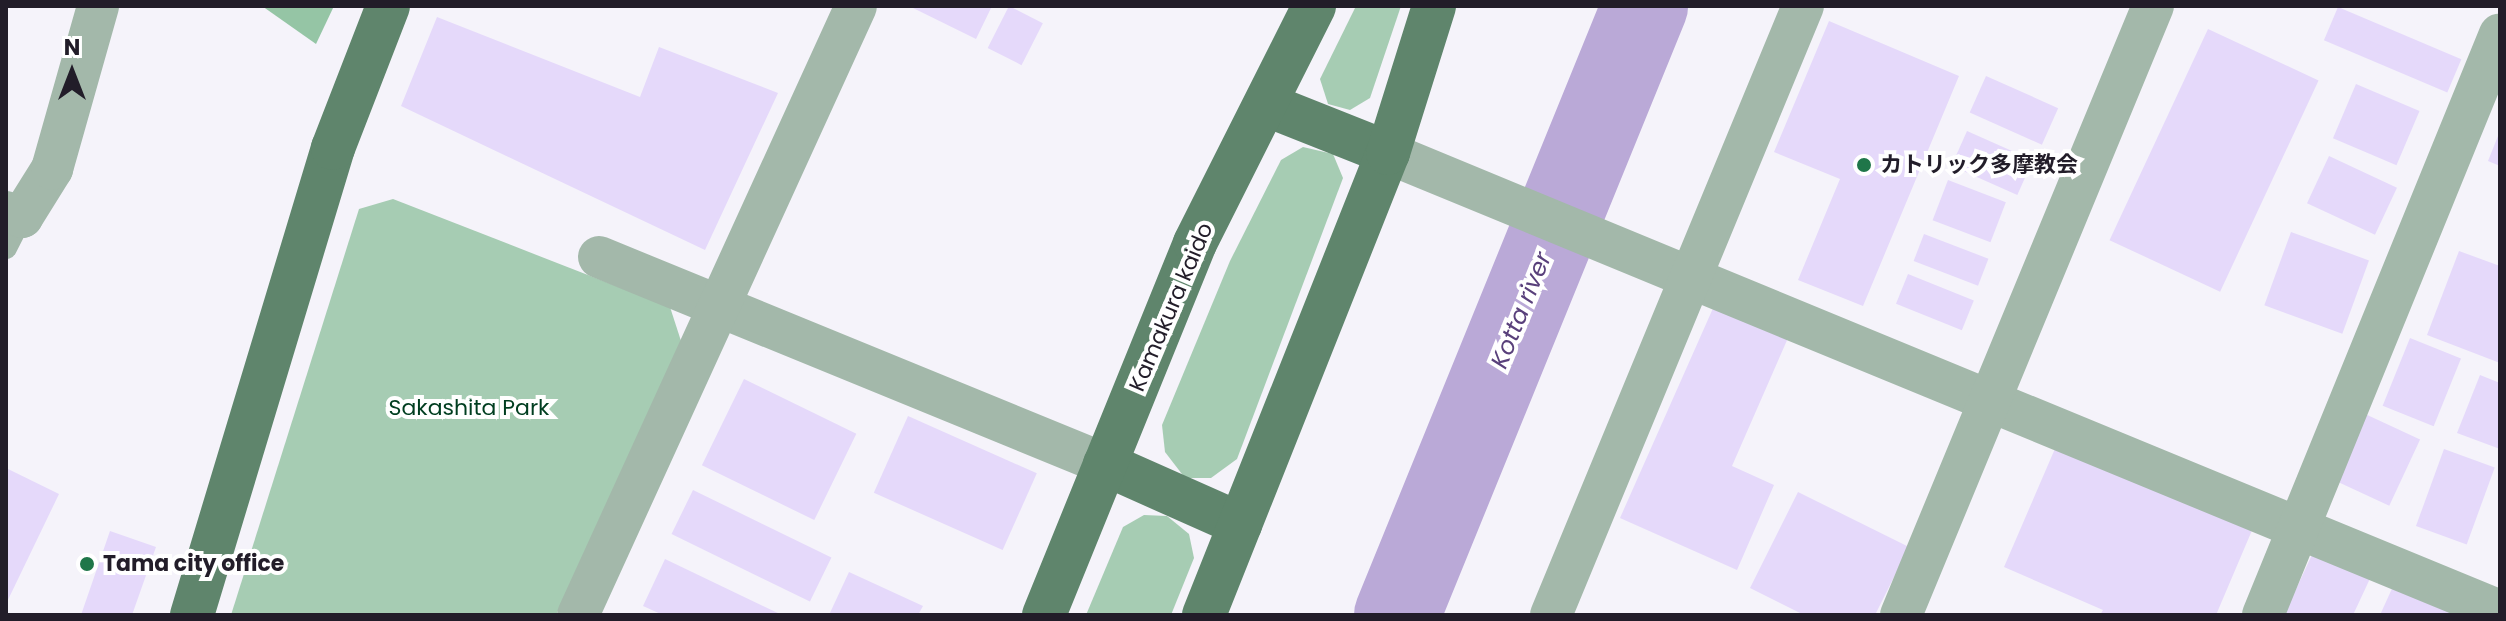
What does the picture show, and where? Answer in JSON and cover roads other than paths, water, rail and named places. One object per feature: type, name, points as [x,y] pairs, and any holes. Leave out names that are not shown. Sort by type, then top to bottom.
[{"type":"main road","points":[[192,615],[333,148],[388,6]]},
{"type":"main road","name":"Kamakura kaido","points":[[1044,615],[1195,243],[1267,105],[1314,6]]},
{"type":"main road","points":[[1204,615],[1388,153],[1434,6]]},
{"type":"main road","points":[[1267,105],[1388,153]]},
{"type":"main road","points":[[1105,464],[1240,524]]},
{"type":"street","points":[[11,226],[52,169],[98,6]]},
{"type":"street","points":[[578,615],[721,308],[856,6]]},
{"type":"street","points":[[1551,615],[1803,6]]},
{"type":"street","points":[[1901,615],[2153,6]]},
{"type":"street","points":[[2263,615],[2500,34]]},
{"type":"street","points":[[1388,153],[2500,611]]},
{"type":"street","points":[[599,257],[1105,464]]},
{"type":"waterway","name":"Kotta river","points":[[1397,615],[1645,6]]},
{"type":"place","name":"カトリック多摩教会","points":[[1864,165]]},
{"type":"place","name":"Tama city office","points":[[87,564]]},
{"type":"park label","name":"Sakashita Park","points":[[469,408]]}]
